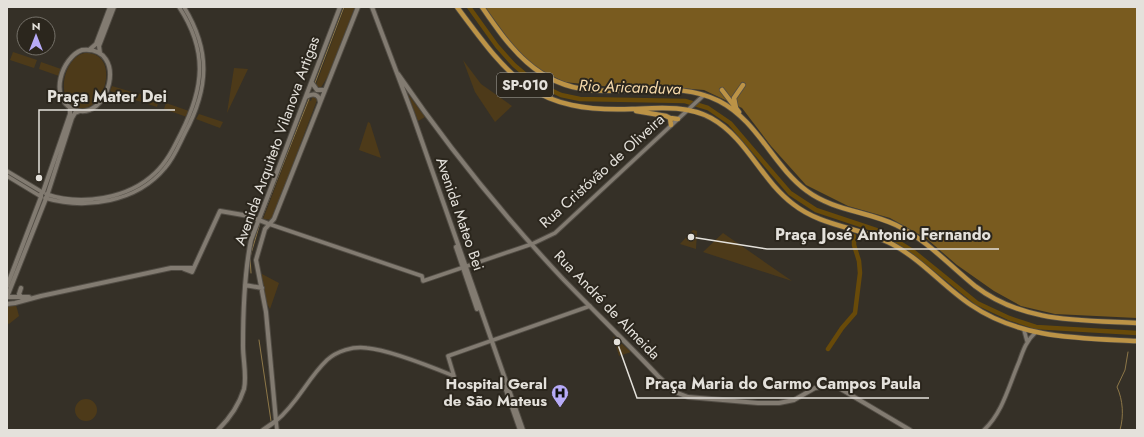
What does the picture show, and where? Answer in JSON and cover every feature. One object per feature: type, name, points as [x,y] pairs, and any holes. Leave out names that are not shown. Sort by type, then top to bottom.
[{"type":"highway","name":"SP-010","points":[[457,7],[498,61],[515,78],[534,90],[554,100],[596,109],[655,108],[688,110],[710,117],[729,130],[782,194],[800,210],[819,220],[871,235],[902,250],[979,310],[1003,322],[1035,333],[1060,337],[1137,341]]},
{"type":"highway","name":"SP-010","points":[[482,7],[514,51],[540,72],[561,84],[591,90],[688,90],[726,105],[745,119],[790,175],[806,191],[824,202],[880,219],[910,233],[932,249],[976,286],[996,299],[1029,313],[1055,319],[1137,323]]},
{"type":"highway","points":[[736,108],[735,95],[743,85]]},
{"type":"highway","points":[[722,90],[745,119]]},
{"type":"highway","points":[[625,109],[664,115],[670,118],[678,119]]},
{"type":"highway","points":[[670,118],[671,125]]},
{"type":"main road","points":[[89,50],[96,44],[110,7]]},
{"type":"main road","points":[[100,53],[99,46],[114,7]]},
{"type":"main road","name":"Avenida Arquiteto Vilanova Artigas","points":[[218,430],[233,413],[244,384],[243,347],[245,285],[251,240],[263,222],[306,98],[340,7]]},
{"type":"main road","name":"Avenida Mateo Bei","points":[[371,7],[398,74],[402,89]]},
{"type":"main road","name":"Avenida Mateo Bei","points":[[371,7],[402,89],[520,430]]},
{"type":"main road","name":"Avenida Arquiteto Vilanova Artigas","points":[[263,222],[272,222],[277,213],[358,8]]},
{"type":"main road","points":[[41,296],[22,298],[7,297],[72,118],[80,111],[94,109],[102,102],[104,96],[111,71],[108,62],[100,53],[89,50],[80,50],[66,63],[60,85],[60,96],[70,108],[80,111]]},
{"type":"main road","name":"Rua André de Almeida","points":[[398,74],[455,153],[532,244],[658,377],[680,395],[695,398],[758,403],[792,400],[815,388],[834,385],[910,430]]},
{"type":"main road","points":[[312,82],[316,90],[325,90]]},
{"type":"main road","points":[[402,89],[411,92]]},
{"type":"main road","points":[[306,98],[311,95],[316,95],[319,98],[320,103]]},
{"type":"main road","points":[[7,286],[44,195],[70,116],[70,108]]},
{"type":"main road","points":[[7,304],[176,267],[192,270],[220,211],[249,216],[263,222],[265,229],[257,256],[256,265],[266,312],[274,422],[268,428],[263,430]]},
{"type":"main road","points":[[245,285],[262,288]]},
{"type":"main road","points":[[21,288],[19,294],[22,298]]},
{"type":"main road","points":[[12,304],[15,302],[15,298]]},
{"type":"main road","name":"Avenida Mateo Bei","points":[[490,341],[523,430]]},
{"type":"street","points":[[7,170],[18,179],[44,195],[59,198],[84,199],[113,196],[148,179],[166,160],[178,140],[195,104],[200,82],[200,62],[196,42],[191,28],[179,7]]},
{"type":"street","points":[[7,176],[44,195],[76,203],[97,202],[117,198],[146,185],[167,166],[197,110],[203,83],[202,55],[198,35],[184,7]]},
{"type":"street","name":"Rua Cristóvão de Oliveira","points":[[263,222],[422,276],[423,281],[532,244],[559,229],[589,199],[702,96]]},
{"type":"street","points":[[277,430],[274,422],[296,402],[327,360],[345,350],[358,348],[373,349],[454,376],[448,356],[590,306]]},
{"type":"street","points":[[1024,330],[1027,341]]},
{"type":"street","points":[[984,430],[996,417],[1001,408],[1027,341],[1035,333]]},
{"type":"street","points":[[445,372],[452,369]]},
{"type":"shaded area","points":[[345,7],[355,7],[328,76],[320,89],[315,87]]},
{"type":"shaded area","points":[[485,7],[1137,7],[1137,318],[1055,314],[1021,306],[994,291],[957,265],[927,239],[890,218],[848,206],[806,185],[771,146],[742,108],[704,90],[655,86],[612,87],[564,82],[539,69],[520,55]]},
{"type":"shaded area","points":[[13,52],[16,53],[16,56],[25,56],[37,60],[34,68],[10,60]]},
{"type":"shaded area","points":[[85,53],[96,55],[102,61],[106,69],[106,79],[104,89],[99,98],[93,105],[85,108],[75,107],[68,101],[64,83],[70,64],[77,57]]},
{"type":"shaded area","points":[[463,60],[481,84],[512,106],[495,122],[475,92]]},
{"type":"shaded area","points":[[41,62],[61,69],[59,76],[39,69]]},
{"type":"shaded area","points":[[234,68],[248,69],[227,113]]},
{"type":"shaded area","points":[[112,86],[132,92],[130,98],[110,91]]},
{"type":"shaded area","points":[[137,93],[159,100],[157,107],[135,100]]},
{"type":"shaded area","points":[[408,94],[425,117],[418,121]]},
{"type":"shaded area","points":[[313,95],[317,100],[272,220],[263,219],[309,100],[311,101]]},
{"type":"shaded area","points":[[166,103],[189,111],[187,117],[164,109]]},
{"type":"shaded area","points":[[199,114],[223,122],[220,128],[196,119]]},
{"type":"shaded area","points":[[368,122],[370,123],[381,158],[359,150]]},
{"type":"shaded area","points":[[693,230],[697,231],[696,249],[680,244]]},
{"type":"shaded area","points":[[723,233],[792,281],[703,252]]},
{"type":"shaded area","points":[[262,274],[279,283],[270,309],[267,304]]},
{"type":"shaded area","points":[[7,305],[16,305],[19,316],[9,324],[7,323]]},
{"type":"shaded area","points":[[613,336],[631,352],[619,356]]},
{"type":"shaded area","points":[[86,399],[94,402],[97,410],[94,418],[86,421],[78,418],[75,410],[78,402]]},
{"type":"waterway","points":[[315,83],[344,7]]},
{"type":"waterway","name":"Rio Aricanduva","points":[[469,7],[497,46],[514,65],[534,82],[561,95],[580,99],[685,101],[708,108],[730,123],[790,193],[816,210],[882,232],[914,252],[977,303],[1009,318],[1036,327],[1137,333]]},
{"type":"waterway","points":[[261,220],[309,99]]},
{"type":"waterway","points":[[251,273],[250,257],[260,223]]},
{"type":"waterway","points":[[828,349],[842,328],[855,313],[860,273],[859,261],[854,245],[854,236]]},
{"type":"waterway","points":[[259,340],[271,421]]},
{"type":"waterway","points":[[1120,430],[1122,408],[1121,397],[1117,387],[1125,370],[1128,352]]},
{"type":"place","name":"Praça Mater Dei","points":[[39,178]]},
{"type":"place","name":"Praça José Antonio Fernando","points":[[691,237]]},
{"type":"place","name":"Praça Maria do Carmo Campos Paula","points":[[617,342]]},
{"type":"place","name":"Hospital Geral de São Mateus","points":[[560,408]]}]
